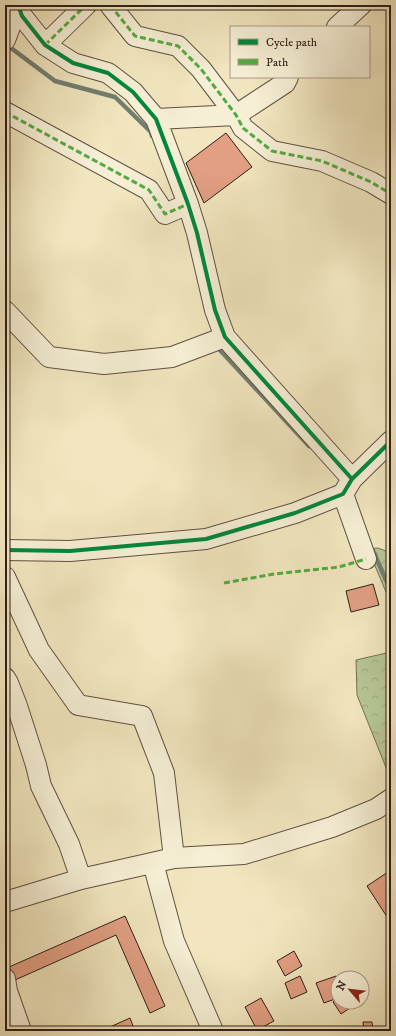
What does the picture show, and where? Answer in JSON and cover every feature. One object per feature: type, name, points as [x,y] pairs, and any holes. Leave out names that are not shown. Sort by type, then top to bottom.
[{"type":"street","points":[[5,40],[18,5]]},
{"type":"street","points":[[18,5],[22,16],[45,45],[73,63],[108,73],[133,92],[156,119],[198,233],[215,310],[225,337],[347,486],[366,559]]},
{"type":"street","points":[[45,45],[86,5]]},
{"type":"street","points":[[110,5],[135,36],[178,46],[201,69],[236,115],[243,128],[272,151],[322,161],[370,182],[391,194]]},
{"type":"street","points":[[338,26],[361,5]]},
{"type":"street","points":[[156,119],[236,115],[285,83],[288,78]]},
{"type":"street","points":[[5,112],[149,190],[165,214],[188,204]]},
{"type":"street","points":[[5,311],[49,357],[104,364],[172,357],[225,337]]},
{"type":"street","points":[[5,550],[70,551],[206,539],[295,513],[347,486],[391,441]]},
{"type":"street","points":[[5,577],[39,650],[78,705],[142,716],[164,772],[174,858]]},
{"type":"street","points":[[5,678],[17,706],[36,765],[41,786],[69,844],[81,879]]},
{"type":"street","points":[[5,902],[81,879],[174,858],[244,854],[332,827],[376,809],[391,799]]},
{"type":"street","points":[[152,863],[174,941],[212,1031]]},
{"type":"street","points":[[6,987],[21,1031]]},
{"type":"green space","points":[[378,548],[391,553],[391,604],[368,549]]},
{"type":"green space","points":[[391,652],[391,780],[357,695],[356,660]]},
{"type":"building","points":[[226,133],[252,167],[204,203],[186,163]]},
{"type":"building","points":[[373,584],[379,605],[351,612],[346,591]]},
{"type":"building","points":[[391,870],[391,923],[367,886]]},
{"type":"building","points":[[125,916],[165,1006],[150,1013],[116,935],[15,980],[9,967]]},
{"type":"building","points":[[294,951],[302,966],[285,976],[277,961]]},
{"type":"building","points":[[300,976],[307,992],[291,999],[285,983]]},
{"type":"building","points":[[330,978],[330,1001],[324,1003],[316,983]]},
{"type":"building","points":[[261,998],[274,1021],[257,1030],[245,1007]]},
{"type":"building","points":[[338,1010],[347,1010],[341,1014]]},
{"type":"building","points":[[130,1018],[135,1031],[101,1031]]},
{"type":"building","points":[[363,1022],[372,1022],[373,1031],[364,1031]]},
{"type":"waterway","points":[[11,48],[55,81],[115,97],[151,132],[152,136]]},
{"type":"waterway","points":[[219,349],[309,446]]},
{"type":"waterway","points":[[373,551],[391,591]]},
{"type":"marked path","points":[[45,45],[86,5]]},
{"type":"marked path","points":[[110,5],[135,36],[178,46],[201,69],[236,115],[243,128],[272,151],[322,161],[371,182],[391,194]]},
{"type":"marked path","points":[[5,112],[149,190],[165,214],[188,204]]},
{"type":"marked path","points":[[224,583],[274,574],[339,567],[366,559]]},
{"type":"cycle path","points":[[18,5],[22,16],[45,45],[73,63],[108,73],[133,92],[156,119],[188,204],[197,233],[215,310],[225,337],[352,479]]},
{"type":"cycle path","points":[[5,550],[70,551],[206,539],[295,513],[343,494],[352,479],[391,441]]}]
